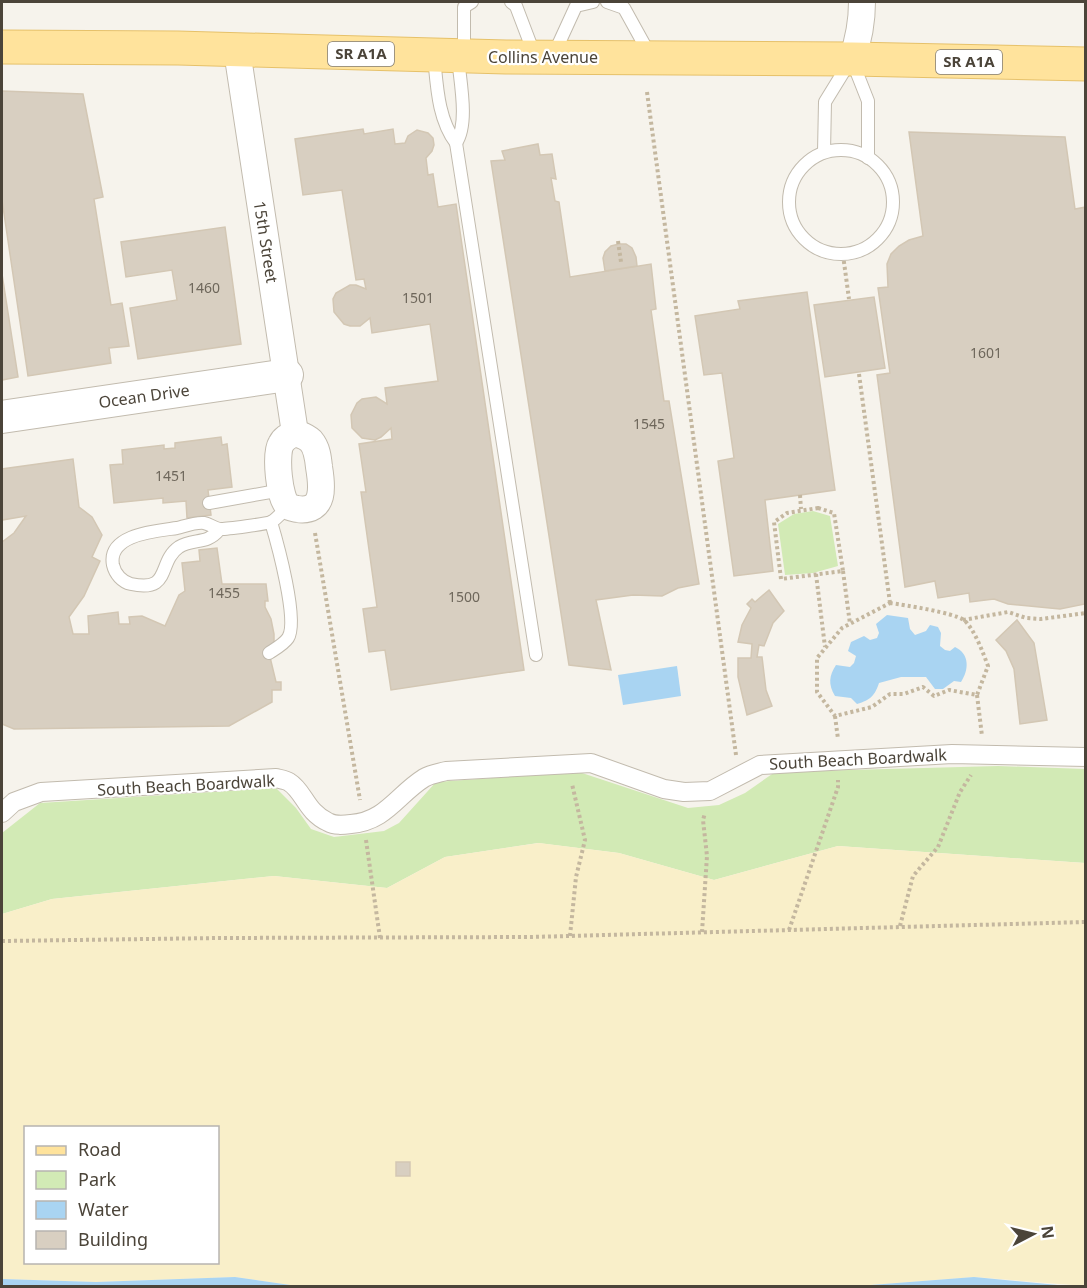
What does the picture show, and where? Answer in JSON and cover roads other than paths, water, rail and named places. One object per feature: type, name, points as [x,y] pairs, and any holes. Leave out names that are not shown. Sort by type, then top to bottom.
[{"type":"main road","name":"Collins Avenue","points":[[2,47],[178,48],[452,56],[852,59],[1086,64]]},
{"type":"street","points":[[852,59],[862,21],[862,2]]},
{"type":"street","name":"15th Street","points":[[237,51],[295,433]]},
{"type":"street","name":"Ocean Drive","points":[[2,417],[287,375]]},
{"type":"street","points":[[295,433],[305,436],[317,451],[323,489],[316,504],[296,510],[280,506],[277,458],[280,445],[286,437],[295,433]]},
{"type":"street","name":"South Beach Boardwalk","points":[[2,813],[14,802],[41,792],[276,778],[289,782],[297,789],[307,806],[315,814],[329,823],[340,825],[364,823],[381,814],[412,786],[427,777],[446,771],[591,763],[664,789],[684,792],[710,791],[760,765],[952,754],[1086,757]]},
{"type":"lane","points":[[472,2],[464,7],[442,113],[447,131],[456,143],[536,655]]},
{"type":"lane","points":[[511,2],[516,6],[544,57],[576,6],[593,2]]},
{"type":"lane","points":[[607,2],[624,8],[651,58]]},
{"type":"lane","points":[[452,56],[462,123],[460,136],[456,143]]},
{"type":"lane","points":[[824,152],[825,102],[852,59]]},
{"type":"lane","points":[[852,59],[868,102],[868,158]]},
{"type":"lane","points":[[839,150],[854,152],[868,158],[880,168],[889,183],[893,199],[891,216],[884,231],[873,243],[859,252],[843,255],[826,253],[811,246],[799,234],[791,220],[788,203],[791,187],[798,172],[809,160],[824,152],[839,150]]},
{"type":"lane","points":[[209,503],[280,506]]},
{"type":"lane","points":[[219,530],[204,523],[132,536],[120,545],[112,556],[113,567],[126,583],[151,585],[159,581],[174,551],[181,546],[213,538],[219,530],[280,506]]},
{"type":"lane","points":[[269,653],[288,638],[291,623],[281,556],[280,506]]},
{"type":"water","points":[[887,615],[908,618],[910,629],[915,635],[926,631],[930,625],[938,627],[941,633],[940,646],[950,651],[955,647],[966,658],[966,672],[961,682],[954,681],[943,689],[935,689],[926,677],[901,677],[879,683],[872,696],[857,704],[851,698],[835,696],[830,680],[836,665],[850,667],[856,656],[848,651],[851,642],[864,636],[870,640],[877,638],[879,633],[876,624]]},
{"type":"water","points":[[677,666],[681,696],[623,705],[618,675]]},
{"type":"water","points":[[235,1277],[297,1286],[2,1286],[2,1279],[96,1282]]},
{"type":"water","points":[[974,1277],[1068,1286],[858,1286]]}]
